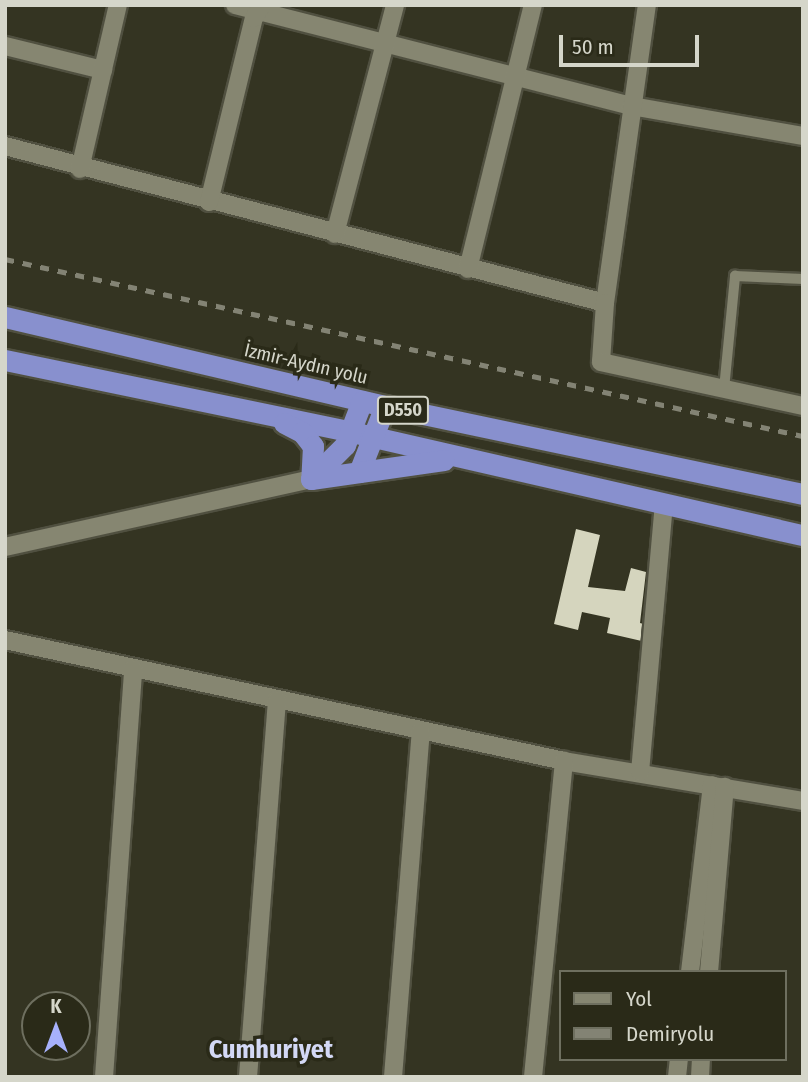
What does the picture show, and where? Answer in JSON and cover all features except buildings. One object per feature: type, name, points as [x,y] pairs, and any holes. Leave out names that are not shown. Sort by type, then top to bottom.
[{"type":"highway","name":"İzmir-Aydın yolu","points":[[5,317],[362,401],[803,494]]},
{"type":"highway","name":"D550","points":[[5,360],[352,432],[457,459],[803,535]]},
{"type":"highway","points":[[311,479],[335,458],[352,432],[362,401]]},
{"type":"highway","points":[[359,472],[385,406]]},
{"type":"highway","points":[[270,415],[302,432],[313,446],[311,479]]},
{"type":"highway","points":[[311,479],[457,459]]},
{"type":"street","points":[[80,169],[118,5]]},
{"type":"street","points":[[235,5],[261,9],[385,44],[631,106],[803,136]]},
{"type":"street","points":[[335,234],[395,5]]},
{"type":"street","points":[[468,269],[533,5]]},
{"type":"street","points":[[647,5],[605,303],[601,362],[803,406]]},
{"type":"street","points":[[209,202],[254,18],[261,9]]},
{"type":"street","points":[[5,46],[103,70]]},
{"type":"street","points":[[5,146],[80,169],[605,303]]},
{"type":"street","points":[[5,547],[311,479]]},
{"type":"street","points":[[639,772],[664,505]]},
{"type":"street","points":[[5,640],[564,761],[803,801]]},
{"type":"street","points":[[104,1077],[133,669]]},
{"type":"street","points":[[248,1077],[277,700]]},
{"type":"street","points":[[393,1077],[421,731]]},
{"type":"street","points":[[533,1077],[564,761]]},
{"type":"street","points":[[690,970],[719,786]]},
{"type":"street","points":[[709,970],[719,786]]},
{"type":"lane","points":[[724,389],[735,276],[803,279]]},
{"type":"railway","points":[[5,259],[803,436]]},
{"type":"district","name":"Cumhuriyet","points":[[271,1050]]}]
